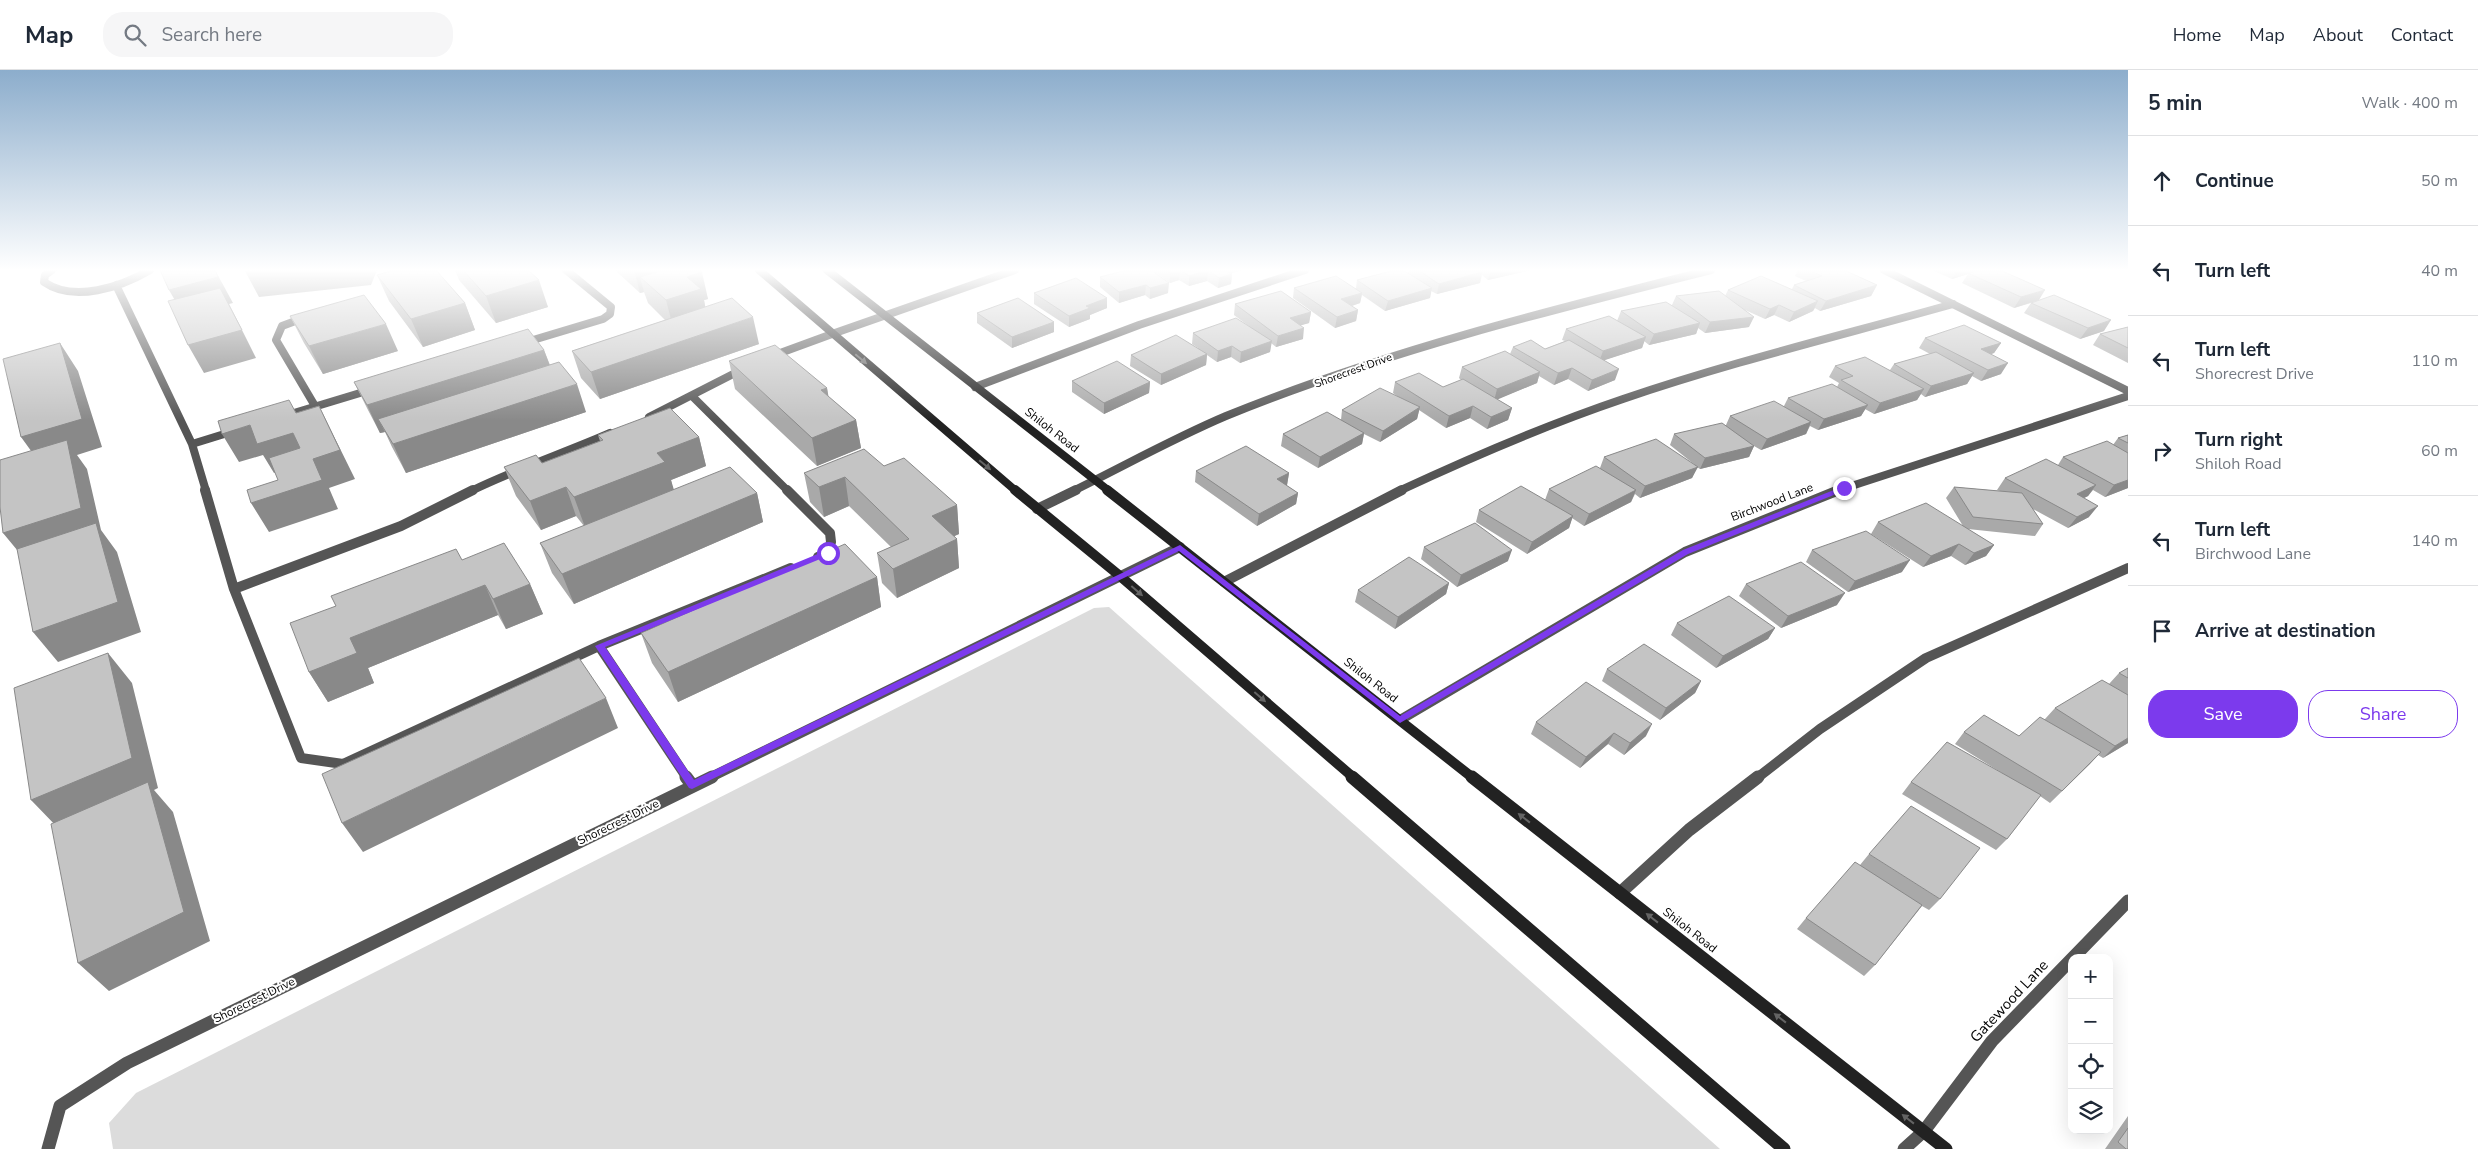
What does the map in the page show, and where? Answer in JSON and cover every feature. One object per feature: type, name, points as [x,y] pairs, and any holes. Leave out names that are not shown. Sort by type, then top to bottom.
[{"type":"main road","points":[[816,320],[1037,509],[1120,576],[1784,1149]]},
{"type":"main road","name":"Shiloh Road","points":[[892,320],[1946,1149]]},
{"type":"street","points":[[133,320],[192,444],[234,589],[301,758],[319,762],[343,764],[599,646],[828,553],[831,542],[830,533],[693,397]]},
{"type":"street","points":[[298,320],[281,327],[276,333],[276,340],[315,406]]},
{"type":"street","points":[[510,348],[599,320]]},
{"type":"street","points":[[636,423],[693,397],[758,362],[870,320]]},
{"type":"street","points":[[975,387],[1147,320]]},
{"type":"street","name":"Shorecrest Drive","points":[[1037,509],[1225,417],[1377,360],[1508,320]]},
{"type":"street","points":[[1224,582],[1411,484],[1578,415],[1784,349],[1892,320]]},
{"type":"street","points":[[1986,320],[2128,391]]},
{"type":"street","points":[[277,418],[380,387]]},
{"type":"street","name":"Birchwood Lane","points":[[1400,720],[1685,552],[1844,488],[2128,396]]},
{"type":"street","points":[[192,444],[239,429]]},
{"type":"street","points":[[234,589],[401,526],[507,473],[555,457],[618,430]]},
{"type":"street","name":"Shorecrest Drive","points":[[48,1149],[60,1106],[127,1062],[1180,547]]},
{"type":"street","points":[[1620,893],[1689,830],[1820,729],[1926,658],[2128,568]]},
{"type":"street","points":[[599,646],[692,786]]},
{"type":"street","name":"Gatewood Lane","points":[[1904,1149],[1924,1131],[1992,1041],[2128,901]]},
{"type":"shaded area","points":[[1109,607],[1720,1149],[113,1149],[109,1123],[136,1093],[1094,608]]},
{"type":"building","points":[[177,320],[237,320],[242,330],[188,345]]},
{"type":"building","points":[[293,320],[383,320],[386,324],[309,346]]},
{"type":"building","points":[[665,320],[743,320],[591,372],[572,351]]},
{"type":"building","points":[[988,320],[1052,320],[1054,322],[1012,337]]},
{"type":"building","points":[[1229,320],[1240,320],[1272,341],[1241,352],[1232,346],[1218,351],[1193,333]]},
{"type":"building","points":[[1257,320],[1293,320],[1304,328],[1278,336]]},
{"type":"building","points":[[1595,320],[1617,320],[1646,337],[1603,351],[1566,329]]},
{"type":"building","points":[[1634,320],[1696,320],[1700,323],[1654,334]]},
{"type":"building","points":[[2071,320],[2110,320],[2088,328]]},
{"type":"building","points":[[1964,325],[2001,343],[1981,349],[2008,363],[1988,370],[1925,338]]},
{"type":"building","points":[[2128,327],[2128,348],[2100,334]]},
{"type":"building","points":[[528,329],[544,350],[367,405],[354,382]]},
{"type":"building","points":[[1176,335],[1207,354],[1161,374],[1131,355]]},
{"type":"building","points":[[1531,340],[1545,349],[1569,340],[1619,369],[1592,380],[1572,368],[1558,373],[1513,347]]},
{"type":"building","points":[[60,343],[82,419],[21,437],[3,359]]},
{"type":"building","points":[[775,345],[827,388],[821,390],[856,420],[812,438],[729,361]]},
{"type":"building","points":[[1505,351],[1540,372],[1497,389],[1462,367]]},
{"type":"building","points":[[1936,352],[1974,373],[1931,386],[1894,364]]},
{"type":"building","points":[[1865,357],[1924,389],[1880,403],[1841,380],[1853,376],[1835,366]]},
{"type":"building","points":[[1117,361],[1150,382],[1104,403],[1072,381]]},
{"type":"building","points":[[559,362],[577,384],[393,444],[378,419]]},
{"type":"building","points":[[1419,373],[1443,387],[1463,379],[1512,408],[1491,417],[1473,406],[1449,416],[1395,382]]},
{"type":"building","points":[[1832,384],[1868,405],[1824,419],[1788,398]]},
{"type":"building","points":[[1380,388],[1420,407],[1383,431],[1342,410]]},
{"type":"building","points":[[289,400],[296,413],[319,406],[340,450],[313,459],[322,480],[251,503],[247,490],[278,480],[269,458],[300,448],[293,433],[257,444],[250,425],[222,434],[218,421]]},
{"type":"building","points":[[1774,401],[1811,422],[1767,439],[1730,416]]},
{"type":"building","points":[[670,408],[699,437],[657,453],[665,462],[574,497],[566,487],[530,501],[504,467],[536,455],[542,463],[603,440],[598,435]]},
{"type":"building","points":[[1327,412],[1364,433],[1320,457],[1283,434]]},
{"type":"building","points":[[1722,423],[1754,446],[1705,458],[1674,434]]},
{"type":"building","points":[[2128,435],[2128,443],[2118,438]]},
{"type":"building","points":[[1656,439],[1698,467],[1645,486],[1604,457]]},
{"type":"building","points":[[67,440],[81,508],[3,533],[0,507],[0,460]]},
{"type":"building","points":[[2107,441],[2128,453],[2128,480],[2114,485],[2063,457]]},
{"type":"building","points":[[1246,446],[1289,473],[1277,479],[1298,493],[1259,514],[1196,471]]},
{"type":"building","points":[[864,449],[884,466],[904,458],[957,505],[932,516],[957,539],[893,569],[877,553],[909,539],[845,477],[819,487],[804,473]]},
{"type":"building","points":[[2046,459],[2096,485],[2077,494],[2098,506],[2077,517],[2005,478]]},
{"type":"building","points":[[1596,466],[1636,490],[1589,514],[1549,489]]},
{"type":"building","points":[[730,467],[757,493],[562,574],[540,543]]},
{"type":"building","points":[[1521,486],[1573,516],[1532,542],[1479,510]]},
{"type":"building","points":[[1954,487],[2022,493],[2043,524],[1973,517]]},
{"type":"building","points":[[1926,503],[1994,545],[1974,553],[1959,544],[1931,556],[1878,522]]},
{"type":"building","points":[[96,523],[118,602],[33,632],[17,549]]},
{"type":"building","points":[[1475,523],[1512,550],[1461,575],[1424,547]]},
{"type":"building","points":[[1866,531],[1910,560],[1855,581],[1812,550]]},
{"type":"building","points":[[504,543],[530,584],[493,599],[485,585],[350,638],[357,653],[309,672],[290,623],[336,606],[331,596],[456,549],[462,560]]},
{"type":"building","points":[[845,544],[877,577],[668,672],[641,633]]},
{"type":"building","points":[[1409,557],[1449,583],[1398,617],[1358,590]]},
{"type":"building","points":[[1801,562],[1845,593],[1788,616],[1746,584]]},
{"type":"building","points":[[1729,596],[1775,628],[1723,656],[1677,623]]},
{"type":"building","points":[[1644,644],[1701,681],[1666,708],[1607,669]]},
{"type":"building","points":[[108,653],[132,758],[31,800],[14,688]]},
{"type":"building","points":[[579,658],[606,698],[342,823],[322,774]]},
{"type":"building","points":[[2128,668],[2128,678],[2119,673]]},
{"type":"building","points":[[2102,680],[2128,695],[2128,738],[2115,746],[2055,708]]},
{"type":"building","points":[[1586,682],[1652,724],[1630,743],[1614,733],[1586,757],[1536,722]]},
{"type":"building","points":[[1984,715],[2019,736],[2040,717],[2101,752],[2062,791],[1964,732]]},
{"type":"building","points":[[1947,742],[2041,795],[2007,839],[1911,782]]},
{"type":"building","points":[[148,782],[184,912],[78,963],[51,824]]},
{"type":"building","points":[[1911,806],[1980,848],[1940,899],[1869,854]]},
{"type":"building","points":[[1855,862],[1922,905],[1875,965],[1806,918]]},
{"type":"building","points":[[2128,1128],[2128,1149],[2126,1149],[2118,1142]]},
{"type":"route","points":[[828,553],[599,646],[692,786],[1180,547],[1400,720],[1685,552],[1844,488]]}]
